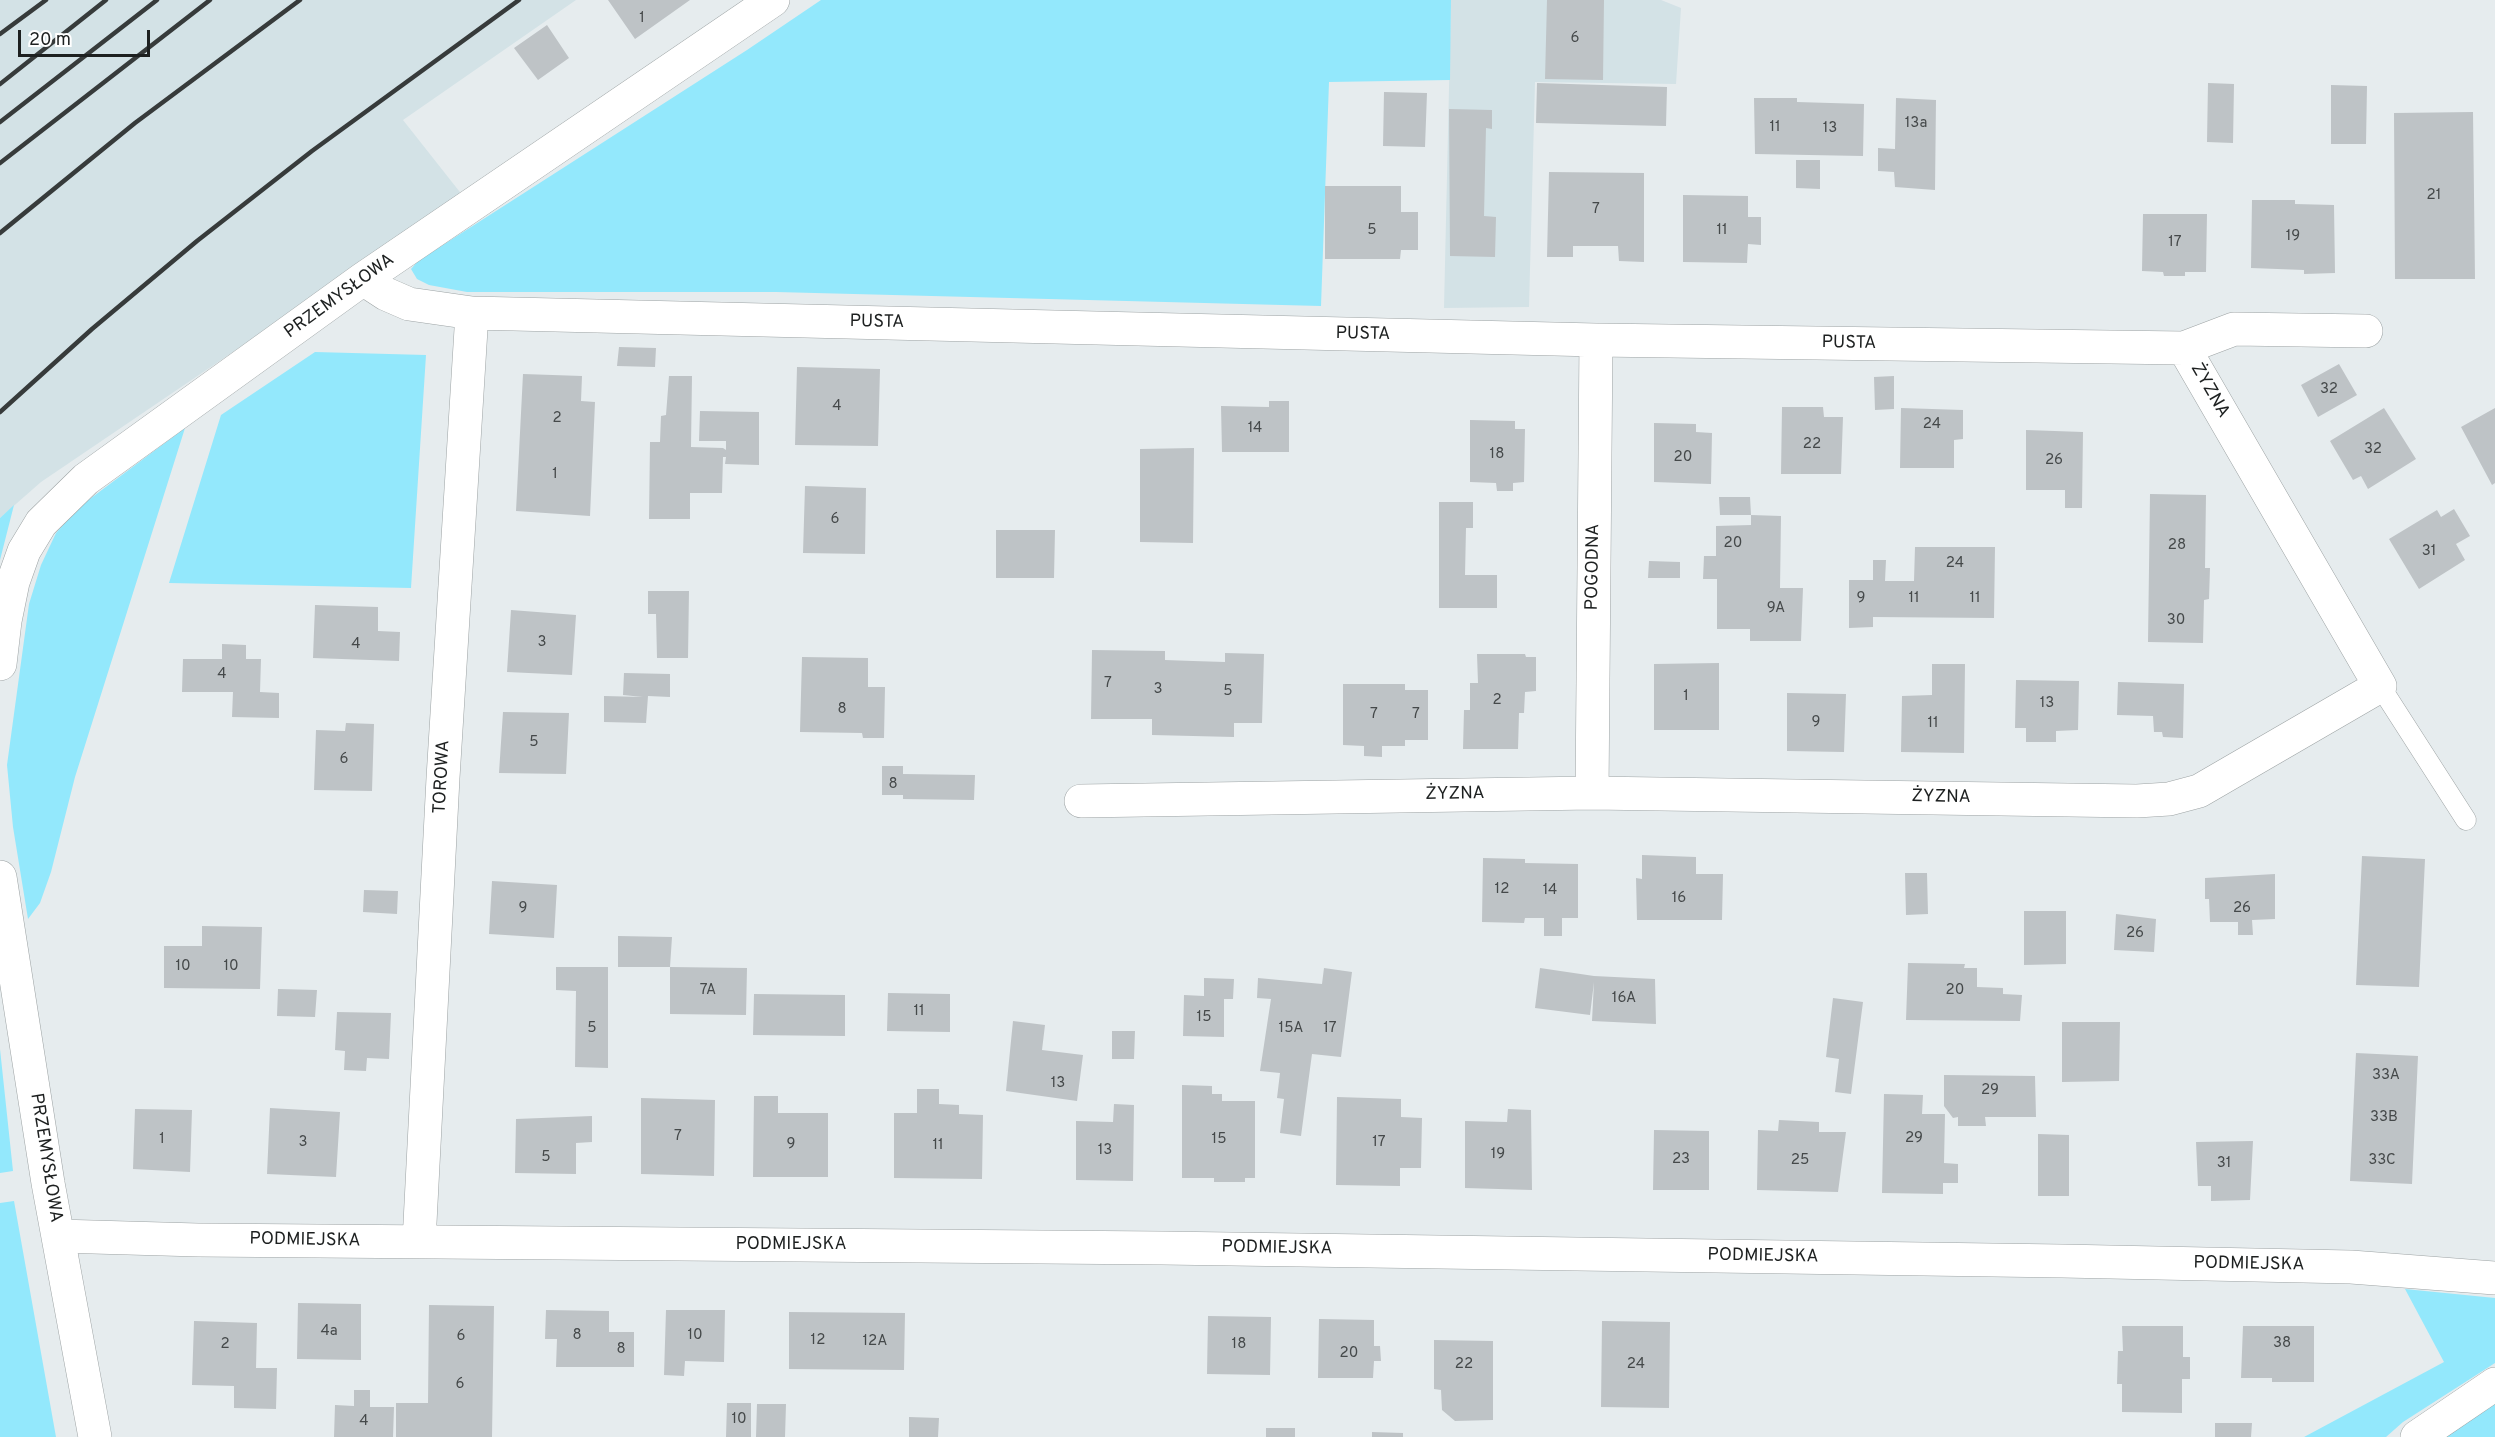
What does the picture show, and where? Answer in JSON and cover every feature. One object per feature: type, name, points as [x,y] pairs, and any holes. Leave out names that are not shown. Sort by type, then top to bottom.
[{"type":"street","name":"PRZEMYSŁOWA","points":[[0,664],[13,582],[24,551],[41,523],[86,478],[363,279],[773,0]]},
{"type":"street","name":"PUSTA","points":[[363,279],[386,294],[409,304],[472,313],[1596,340],[2184,348],[2234,329],[2366,331]]},
{"type":"street","name":"TOROWA","points":[[418,1242],[443,778],[472,313]]},
{"type":"street","name":"POGODNA","points":[[1592,793],[1596,340]]},
{"type":"street","name":"ŻYZNA","points":[[1081,801],[1592,793],[2137,801],[2169,799],[2199,791],[2380,687],[2184,348]]},
{"type":"street","name":"PRZEMYSŁOWA","points":[[0,877],[58,1236],[95,1437]]},
{"type":"street","name":"PODMIEJSKA","points":[[58,1236],[198,1240],[1150,1247],[2074,1261],[2351,1267],[2495,1278]]},
{"type":"street","points":[[2417,1437],[2495,1384]]},
{"type":"lane","points":[[2380,687],[2466,820]]},
{"type":"shaded area","points":[[0,0],[576,0],[403,120],[463,196],[41,482],[0,518]]},
{"type":"shaded area","points":[[821,0],[1451,0],[1450,80],[1329,82],[1321,306],[776,292],[467,292],[429,285],[417,279],[411,269],[418,261]]},
{"type":"shaded area","points":[[1451,0],[1661,0],[1681,8],[1676,84],[1535,82],[1529,307],[1444,308]]},
{"type":"shaded area","points":[[315,352],[426,355],[411,588],[169,583],[221,415]]},
{"type":"shaded area","points":[[185,428],[75,777],[51,872],[40,903],[28,919],[13,827],[7,765],[29,604],[41,565],[56,533],[79,507]]},
{"type":"shaded area","points":[[14,505],[0,560],[0,518]]},
{"type":"shaded area","points":[[0,1049],[13,1171],[0,1173]]},
{"type":"shaded area","points":[[14,1201],[56,1437],[0,1437],[0,1203]]},
{"type":"shaded area","points":[[2405,1289],[2495,1298],[2495,1363],[2403,1422],[2386,1437],[2304,1437],[2444,1362]]},
{"type":"shaded area","points":[[2495,1403],[2495,1437],[2441,1437]]},
{"type":"building","points":[[608,0],[690,0],[635,39]]},
{"type":"building","points":[[1547,0],[1604,0],[1603,80],[1545,79]]},
{"type":"building","points":[[547,25],[569,58],[538,80],[514,48]]},
{"type":"building","points":[[1537,83],[1667,87],[1666,126],[1536,123]]},
{"type":"building","points":[[2208,83],[2234,84],[2233,143],[2207,142]]},
{"type":"building","points":[[2331,85],[2367,86],[2366,144],[2331,144]]},
{"type":"building","points":[[1384,92],[1427,93],[1425,147],[1383,146]]},
{"type":"building","points":[[1754,98],[1797,98],[1797,102],[1864,104],[1863,156],[1755,154]]},
{"type":"building","points":[[1896,98],[1936,100],[1935,190],[1895,187],[1894,172],[1878,171],[1878,148],[1895,149]]},
{"type":"building","points":[[1449,109],[1492,110],[1492,129],[1486,128],[1484,216],[1496,217],[1495,257],[1450,256]]},
{"type":"building","points":[[2473,112],[2475,279],[2395,279],[2394,113]]},
{"type":"building","points":[[1796,160],[1820,160],[1820,189],[1796,188]]},
{"type":"building","points":[[1549,172],[1644,173],[1644,262],[1619,261],[1618,246],[1573,246],[1573,257],[1547,257]]},
{"type":"building","points":[[1325,186],[1401,186],[1401,212],[1418,212],[1418,250],[1401,250],[1400,259],[1325,259]]},
{"type":"building","points":[[1683,195],[1748,196],[1748,217],[1761,217],[1761,245],[1748,244],[1747,263],[1683,262]]},
{"type":"building","points":[[2252,200],[2295,200],[2295,204],[2334,205],[2335,273],[2304,274],[2304,270],[2251,268]]},
{"type":"building","points":[[2143,214],[2207,214],[2206,272],[2185,272],[2185,276],[2164,276],[2163,272],[2142,271]]},
{"type":"building","points":[[619,347],[656,348],[655,367],[617,366]]},
{"type":"building","points":[[2339,364],[2357,395],[2318,417],[2301,385]]},
{"type":"building","points":[[797,367],[880,369],[878,446],[795,445]]},
{"type":"building","points":[[523,374],[582,376],[581,401],[595,402],[590,516],[516,511]]},
{"type":"building","points":[[669,376],[692,376],[691,447],[726,450],[726,441],[699,441],[700,411],[759,412],[759,465],[725,464],[726,457],[723,457],[722,493],[690,493],[690,519],[649,519],[650,442],[660,442],[661,416],[666,415]]},
{"type":"building","points":[[1894,376],[1894,409],[1875,410],[1874,377]]},
{"type":"building","points":[[1269,401],[1289,401],[1289,452],[1222,452],[1221,406],[1269,407]]},
{"type":"building","points":[[1782,407],[1823,407],[1824,417],[1843,417],[1841,474],[1781,474]]},
{"type":"building","points":[[1901,408],[1963,410],[1963,439],[1954,440],[1954,468],[1900,468]]},
{"type":"building","points":[[2384,408],[2416,459],[2368,489],[2361,476],[2353,480],[2330,441]]},
{"type":"building","points":[[2495,408],[2495,483],[2492,485],[2461,427]]},
{"type":"building","points":[[1470,420],[1515,421],[1515,429],[1525,429],[1524,482],[1513,483],[1513,491],[1497,491],[1496,483],[1470,482]]},
{"type":"building","points":[[1654,423],[1696,424],[1696,432],[1712,433],[1711,484],[1654,482]]},
{"type":"building","points":[[2026,430],[2083,432],[2082,508],[2065,508],[2065,490],[2026,490]]},
{"type":"building","points":[[1194,448],[1193,543],[1140,542],[1140,449]]},
{"type":"building","points":[[805,486],[866,488],[865,554],[803,553]]},
{"type":"building","points":[[2150,494],[2206,495],[2205,568],[2210,568],[2209,599],[2204,600],[2203,643],[2148,642]]},
{"type":"building","points":[[1719,497],[1750,497],[1751,515],[1720,515]]},
{"type":"building","points":[[1439,502],[1473,502],[1473,528],[1466,528],[1465,575],[1497,575],[1497,608],[1439,608]]},
{"type":"building","points":[[2454,509],[2470,536],[2456,544],[2465,560],[2419,589],[2389,539],[2437,510],[2441,517]]},
{"type":"building","points":[[1751,515],[1781,516],[1780,588],[1803,588],[1801,641],[1750,641],[1750,629],[1717,629],[1717,579],[1703,579],[1704,556],[1716,556],[1716,526],[1751,525]]},
{"type":"building","points":[[996,530],[1055,530],[1054,578],[996,578]]},
{"type":"building","points":[[1915,547],[1995,547],[1994,618],[1873,617],[1873,627],[1849,628],[1849,580],[1873,580],[1873,560],[1886,560],[1885,581],[1914,581]]},
{"type":"building","points":[[1649,561],[1680,562],[1680,578],[1648,578]]},
{"type":"building","points":[[648,591],[689,591],[688,658],[657,658],[656,614],[648,614]]},
{"type":"building","points":[[315,605],[378,607],[378,631],[400,632],[399,661],[313,658]]},
{"type":"building","points":[[511,610],[576,615],[572,675],[507,672]]},
{"type":"building","points":[[222,644],[246,645],[246,659],[261,659],[260,692],[279,693],[279,718],[232,717],[233,692],[182,692],[183,659],[222,659]]},
{"type":"building","points":[[1092,650],[1165,651],[1165,660],[1225,662],[1225,653],[1264,654],[1262,723],[1234,723],[1234,737],[1152,735],[1152,719],[1091,719]]},
{"type":"building","points":[[1477,654],[1525,654],[1526,657],[1536,657],[1536,691],[1525,692],[1524,713],[1519,713],[1518,749],[1463,749],[1464,710],[1470,710],[1470,683],[1478,683]]},
{"type":"building","points":[[802,657],[868,658],[868,687],[885,687],[884,738],[863,738],[862,733],[800,732]]},
{"type":"building","points":[[1719,663],[1719,730],[1654,730],[1654,664]]},
{"type":"building","points":[[1932,664],[1965,664],[1964,753],[1901,752],[1902,696],[1932,695]]},
{"type":"building","points":[[624,673],[670,674],[670,697],[648,696],[646,723],[604,722],[604,696],[643,697],[623,695]]},
{"type":"building","points":[[2016,680],[2079,681],[2078,730],[2056,731],[2056,742],[2026,742],[2026,728],[2015,728]]},
{"type":"building","points":[[2118,682],[2184,684],[2183,738],[2163,737],[2162,732],[2154,732],[2153,716],[2117,715]]},
{"type":"building","points":[[1343,684],[1405,684],[1405,690],[1428,690],[1428,740],[1405,740],[1405,746],[1382,746],[1382,757],[1364,756],[1364,746],[1343,745]]},
{"type":"building","points":[[1787,693],[1846,694],[1844,752],[1787,751]]},
{"type":"building","points":[[503,712],[569,713],[566,774],[499,773]]},
{"type":"building","points":[[346,723],[374,724],[372,791],[314,790],[316,730],[345,731]]},
{"type":"building","points":[[882,766],[903,766],[903,774],[975,775],[974,800],[903,799],[903,795],[882,795]]},
{"type":"building","points":[[1642,855],[1696,857],[1696,874],[1723,874],[1722,920],[1637,920],[1636,878],[1642,879]]},
{"type":"building","points":[[2362,856],[2425,859],[2419,987],[2356,985]]},
{"type":"building","points":[[1483,858],[1525,859],[1525,863],[1578,864],[1578,918],[1562,918],[1562,936],[1544,936],[1544,918],[1525,918],[1524,923],[1482,922]]},
{"type":"building","points":[[1905,873],[1927,873],[1928,914],[1906,915]]},
{"type":"building","points":[[2275,874],[2275,919],[2252,920],[2253,935],[2238,935],[2238,922],[2210,922],[2209,899],[2205,899],[2205,878]]},
{"type":"building","points":[[492,881],[557,885],[554,938],[489,934]]},
{"type":"building","points":[[364,890],[398,891],[397,914],[363,912]]},
{"type":"building","points":[[2024,911],[2066,911],[2066,964],[2024,965]]},
{"type":"building","points":[[2116,914],[2156,919],[2154,952],[2114,950]]},
{"type":"building","points":[[202,926],[262,927],[260,989],[164,988],[164,946],[202,946]]},
{"type":"building","points":[[618,936],[672,937],[670,967],[618,967]]},
{"type":"building","points":[[1908,963],[1965,964],[1964,968],[1977,968],[1977,987],[2003,988],[2003,994],[2022,995],[2020,1021],[1906,1020]]},
{"type":"building","points":[[556,967],[608,967],[608,1068],[575,1067],[576,991],[556,990]]},
{"type":"building","points":[[670,967],[747,968],[746,1015],[670,1014]]},
{"type":"building","points":[[1324,968],[1352,972],[1341,1057],[1312,1054],[1301,1136],[1280,1133],[1284,1099],[1277,1098],[1280,1073],[1260,1071],[1271,999],[1257,998],[1258,978],[1322,984]]},
{"type":"building","points":[[1540,968],[1594,976],[1655,979],[1656,1024],[1592,1021],[1594,982],[1590,1015],[1535,1008]]},
{"type":"building","points":[[1204,978],[1234,979],[1233,999],[1224,999],[1224,1037],[1183,1036],[1184,995],[1204,996]]},
{"type":"building","points":[[278,989],[317,990],[315,1017],[277,1016]]},
{"type":"building","points":[[888,993],[950,994],[950,1032],[887,1031]]},
{"type":"building","points":[[754,994],[845,995],[845,1036],[753,1035]]},
{"type":"building","points":[[1833,998],[1863,1002],[1851,1094],[1835,1092],[1839,1059],[1826,1057]]},
{"type":"building","points":[[337,1012],[391,1013],[389,1059],[367,1058],[366,1071],[344,1070],[345,1051],[335,1050]]},
{"type":"building","points":[[1013,1021],[1045,1025],[1042,1050],[1083,1055],[1077,1101],[1006,1091]]},
{"type":"building","points":[[2062,1022],[2120,1022],[2119,1081],[2062,1082]]},
{"type":"building","points":[[1112,1031],[1135,1031],[1134,1059],[1112,1059]]},
{"type":"building","points":[[2356,1053],[2418,1056],[2412,1184],[2350,1181]]},
{"type":"building","points":[[1944,1075],[2035,1076],[2036,1117],[1985,1117],[1986,1126],[1958,1126],[1958,1117],[1953,1118],[1944,1106]]},
{"type":"building","points":[[1182,1085],[1212,1086],[1212,1094],[1222,1094],[1222,1101],[1255,1101],[1255,1178],[1245,1178],[1245,1182],[1214,1182],[1214,1178],[1182,1178]]},
{"type":"building","points":[[917,1089],[939,1089],[939,1104],[959,1105],[959,1114],[983,1115],[982,1179],[894,1178],[894,1113],[917,1113]]},
{"type":"building","points":[[1884,1094],[1923,1095],[1922,1114],[1945,1114],[1944,1163],[1958,1164],[1958,1183],[1943,1183],[1943,1194],[1882,1193]]},
{"type":"building","points":[[754,1096],[778,1096],[778,1113],[828,1113],[828,1177],[753,1177]]},
{"type":"building","points":[[1337,1097],[1401,1099],[1401,1117],[1422,1118],[1421,1168],[1400,1168],[1400,1186],[1336,1185]]},
{"type":"building","points":[[641,1098],[715,1100],[714,1176],[641,1174]]},
{"type":"building","points":[[1114,1104],[1134,1105],[1133,1181],[1076,1180],[1076,1121],[1113,1122]]},
{"type":"building","points":[[270,1108],[340,1112],[336,1177],[267,1174]]},
{"type":"building","points":[[135,1109],[192,1110],[190,1172],[133,1169]]},
{"type":"building","points":[[1508,1109],[1531,1110],[1532,1190],[1465,1188],[1465,1121],[1507,1122]]},
{"type":"building","points":[[592,1116],[592,1142],[576,1143],[576,1174],[515,1173],[516,1119]]},
{"type":"building","points":[[1779,1120],[1819,1122],[1819,1132],[1846,1132],[1838,1192],[1757,1190],[1758,1130],[1778,1131]]},
{"type":"building","points":[[1654,1130],[1709,1131],[1709,1190],[1653,1190]]},
{"type":"building","points":[[2038,1134],[2069,1135],[2069,1196],[2038,1196]]},
{"type":"building","points":[[2253,1141],[2250,1200],[2211,1201],[2211,1186],[2198,1186],[2196,1142]]},
{"type":"building","points":[[298,1303],[361,1304],[361,1360],[297,1359]]},
{"type":"building","points":[[429,1305],[494,1306],[492,1437],[396,1437],[396,1403],[428,1403]]},
{"type":"building","points":[[546,1310],[609,1311],[609,1332],[634,1332],[634,1367],[556,1367],[557,1339],[545,1339]]},
{"type":"building","points":[[666,1310],[725,1310],[724,1362],[685,1361],[684,1376],[664,1375]]},
{"type":"building","points":[[789,1312],[905,1313],[904,1370],[789,1369]]},
{"type":"building","points":[[1208,1316],[1271,1317],[1270,1375],[1207,1374]]},
{"type":"building","points":[[1319,1319],[1374,1320],[1374,1346],[1380,1346],[1381,1361],[1374,1361],[1373,1378],[1318,1378]]},
{"type":"building","points":[[194,1321],[257,1323],[256,1368],[277,1368],[276,1409],[234,1408],[234,1386],[192,1385]]},
{"type":"building","points":[[1602,1321],[1670,1322],[1669,1408],[1601,1407]]},
{"type":"building","points":[[2122,1326],[2183,1326],[2183,1357],[2190,1357],[2190,1379],[2182,1379],[2182,1413],[2122,1412],[2122,1384],[2117,1384],[2118,1351],[2123,1351]]},
{"type":"building","points":[[2243,1326],[2314,1326],[2314,1382],[2272,1382],[2272,1378],[2241,1378]]},
{"type":"building","points":[[1434,1340],[1493,1341],[1493,1420],[1455,1421],[1442,1410],[1441,1390],[1434,1389]]},
{"type":"building","points":[[354,1390],[370,1390],[370,1407],[394,1407],[393,1437],[334,1437],[335,1405],[354,1406]]},
{"type":"building","points":[[727,1403],[751,1403],[751,1437],[726,1437]]},
{"type":"building","points":[[757,1404],[786,1404],[785,1437],[756,1437]]},
{"type":"building","points":[[909,1417],[939,1418],[938,1437],[909,1437]]},
{"type":"building","points":[[2215,1423],[2252,1423],[2251,1437],[2215,1437]]},
{"type":"building","points":[[1266,1428],[1295,1428],[1295,1437],[1266,1437]]},
{"type":"building","points":[[1372,1432],[1403,1433],[1403,1437],[1372,1437]]},
{"type":"railway","points":[[0,34],[46,0]]},
{"type":"railway","points":[[0,84],[106,0]]},
{"type":"railway","points":[[0,122],[157,0]]},
{"type":"railway","points":[[0,163],[210,0]]},
{"type":"railway","points":[[0,233],[135,123],[300,0]]},
{"type":"railway","points":[[0,412],[92,329],[197,241],[312,151],[519,0]]}]
